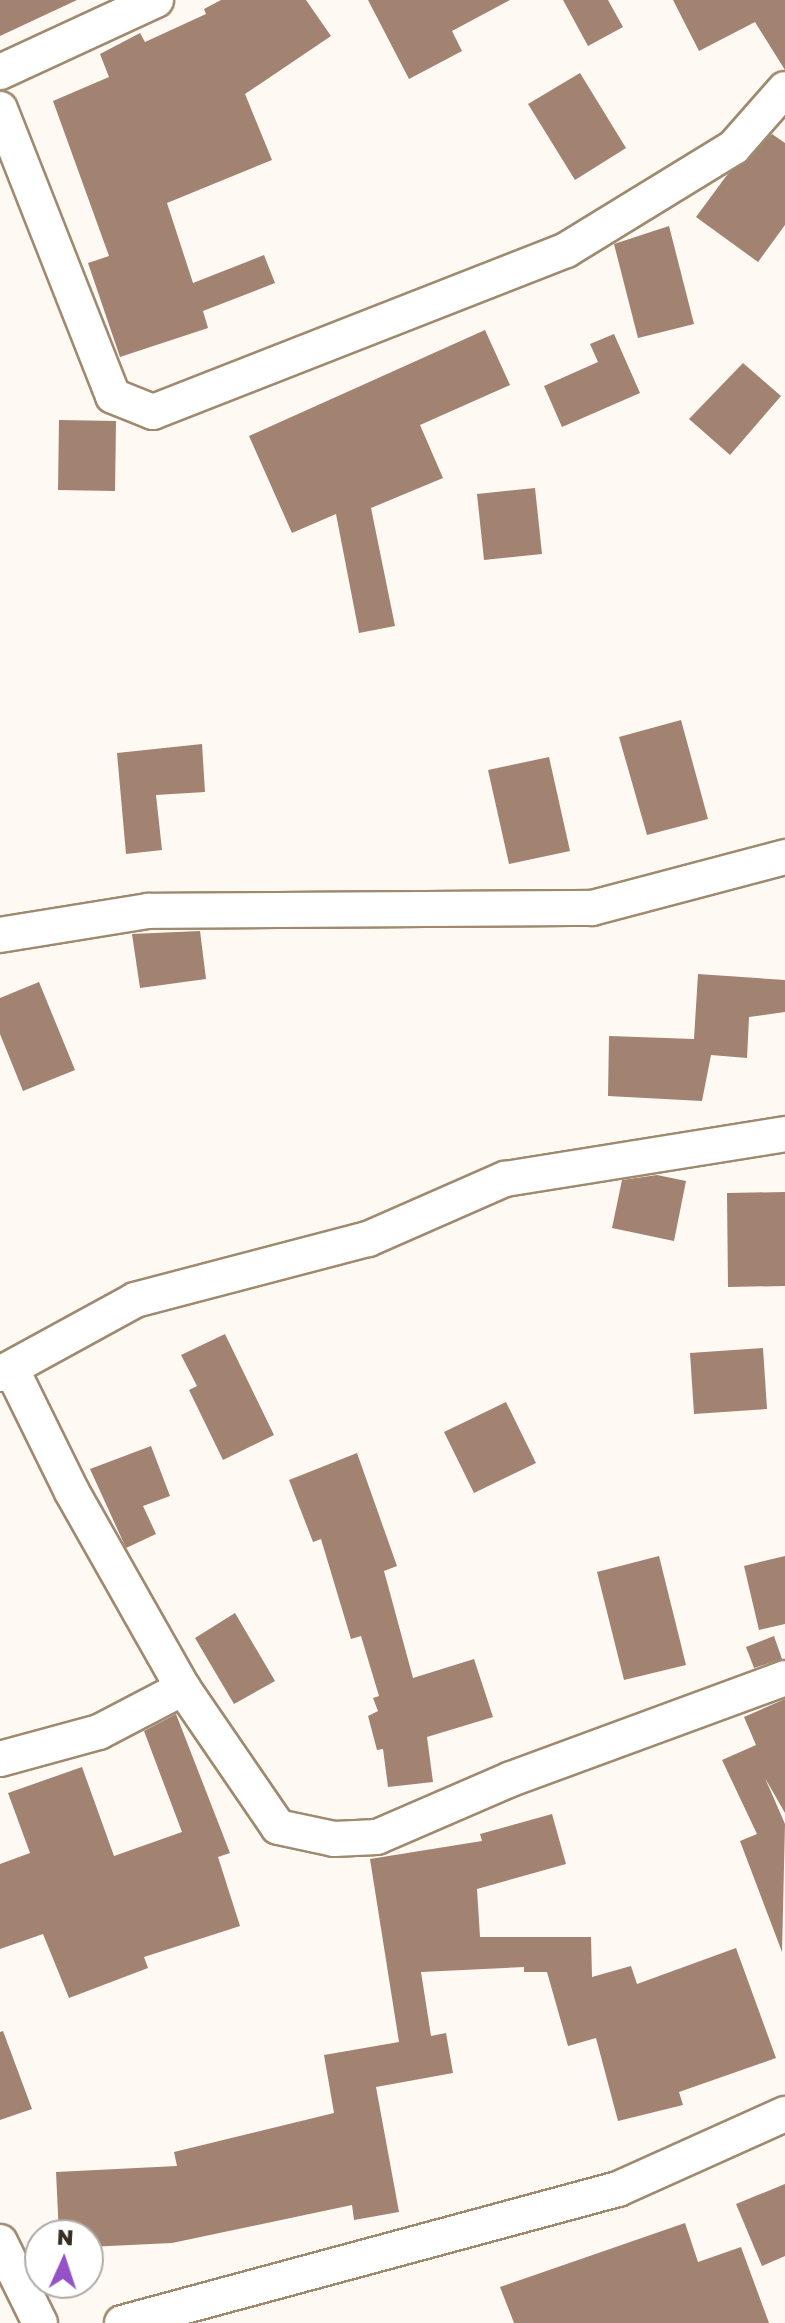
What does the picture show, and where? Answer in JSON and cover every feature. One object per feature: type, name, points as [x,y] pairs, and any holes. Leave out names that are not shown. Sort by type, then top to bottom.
[{"type":"street","points":[[0,72],[156,0]]},
{"type":"street","points":[[0,109],[113,396],[153,412],[566,250],[734,147],[785,89]]},
{"type":"street","points":[[0,935],[148,911],[592,908],[785,857]]},
{"type":"street","points":[[785,1134],[505,1179],[368,1239],[135,1300],[6,1372],[183,1688],[278,1827],[334,1839],[377,1837],[511,1779],[785,1678]]},
{"type":"street","points":[[0,1759],[99,1732],[183,1688]]},
{"type":"street","points":[[122,2323],[618,2189],[785,2114]]},
{"type":"street","points":[[0,2242],[40,2323]]},
{"type":"building","points":[[0,0],[77,0],[0,36]]},
{"type":"building","points":[[221,0],[306,0],[331,36],[245,94],[272,160],[167,203],[193,283],[264,255],[275,283],[203,311],[208,328],[120,357],[88,263],[109,256],[53,101],[109,77],[100,54],[140,33],[145,42],[206,14],[204,9]]},
{"type":"building","points":[[368,0],[510,0],[452,31],[462,51],[409,79]]},
{"type":"building","points":[[563,0],[608,0],[623,27],[588,46]]},
{"type":"building","points":[[673,0],[785,0],[785,70],[755,22],[699,51]]},
{"type":"building","points":[[580,73],[626,148],[575,180],[528,104]]},
{"type":"building","points":[[772,134],[785,143],[785,225],[758,262],[696,217],[727,175]]},
{"type":"building","points":[[669,226],[694,324],[638,338],[614,244]]},
{"type":"building","points":[[485,330],[510,385],[420,425],[443,478],[371,508],[395,626],[359,633],[336,514],[292,533],[249,436]]},
{"type":"building","points":[[614,334],[640,393],[562,427],[544,386],[598,362],[590,344]]},
{"type":"building","points":[[743,363],[781,396],[730,455],[689,419]]},
{"type":"building","points":[[59,420],[116,421],[115,491],[58,490]]},
{"type":"building","points":[[535,488],[542,554],[484,560],[477,494]]},
{"type":"building","points":[[681,720],[708,819],[647,835],[619,737]]},
{"type":"building","points":[[202,744],[205,792],[156,795],[162,850],[126,854],[117,753]]},
{"type":"building","points":[[549,757],[570,851],[509,864],[488,770]]},
{"type":"building","points":[[200,931],[206,979],[140,988],[132,934]]},
{"type":"building","points":[[698,974],[785,980],[785,1012],[749,1017],[747,1058],[711,1055],[702,1101],[608,1096],[609,1036],[694,1039]]},
{"type":"building","points":[[39,982],[75,1070],[23,1091],[0,1034],[0,998]]},
{"type":"building","points":[[657,1175],[686,1181],[674,1241],[612,1228],[622,1180]]},
{"type":"building","points":[[785,1192],[785,1286],[728,1287],[727,1193]]},
{"type":"building","points":[[225,1334],[274,1435],[223,1460],[189,1390],[197,1386],[181,1355]]},
{"type":"building","points":[[763,1348],[767,1409],[694,1414],[690,1353]]},
{"type":"building","points":[[506,1402],[536,1463],[474,1493],[444,1432]]},
{"type":"building","points":[[151,1446],[170,1496],[143,1506],[156,1534],[126,1548],[90,1469]]},
{"type":"building","points":[[357,1453],[397,1566],[384,1571],[413,1678],[474,1659],[493,1717],[427,1737],[433,1782],[388,1787],[383,1749],[377,1750],[368,1716],[378,1711],[373,1698],[379,1696],[361,1636],[351,1639],[321,1539],[313,1542],[289,1480]]},
{"type":"building","points":[[659,1556],[686,1665],[624,1680],[597,1572]]},
{"type":"building","points":[[785,1556],[785,1624],[759,1630],[744,1566]]},
{"type":"building","points":[[235,1613],[275,1681],[234,1704],[195,1638]]},
{"type":"building","points":[[774,1636],[782,1659],[754,1668],[746,1647]]},
{"type":"building","points":[[785,1699],[785,1813],[765,1778],[785,1824],[782,1952],[740,1841],[757,1834],[722,1760],[756,1745],[744,1717]]},
{"type":"building","points":[[176,1714],[230,1853],[218,1857],[240,1926],[144,1957],[148,1968],[69,1998],[43,1934],[0,1949],[0,1864],[30,1853],[8,1793],[82,1767],[114,1856],[182,1832],[144,1731]]},
{"type":"building","points":[[552,1814],[566,1864],[477,1889],[480,1937],[591,1937],[592,1977],[631,1966],[637,1984],[736,1948],[776,2058],[679,2092],[683,2105],[618,2121],[596,2038],[568,2046],[547,1972],[524,1972],[524,1967],[421,1972],[431,2036],[446,2033],[453,2073],[376,2087],[399,2212],[354,2220],[352,2205],[172,2243],[104,2246],[104,2219],[58,2219],[56,2172],[177,2166],[174,2152],[334,2113],[324,2055],[399,2042],[370,1859],[482,1841],[480,1834]]},
{"type":"building","points":[[3,2031],[32,2109],[0,2120],[0,2032]]},
{"type":"building","points":[[785,2184],[785,2256],[762,2266],[736,2204]]},
{"type":"building","points":[[685,2223],[698,2262],[741,2247],[769,2323],[514,2323],[500,2287]]}]
